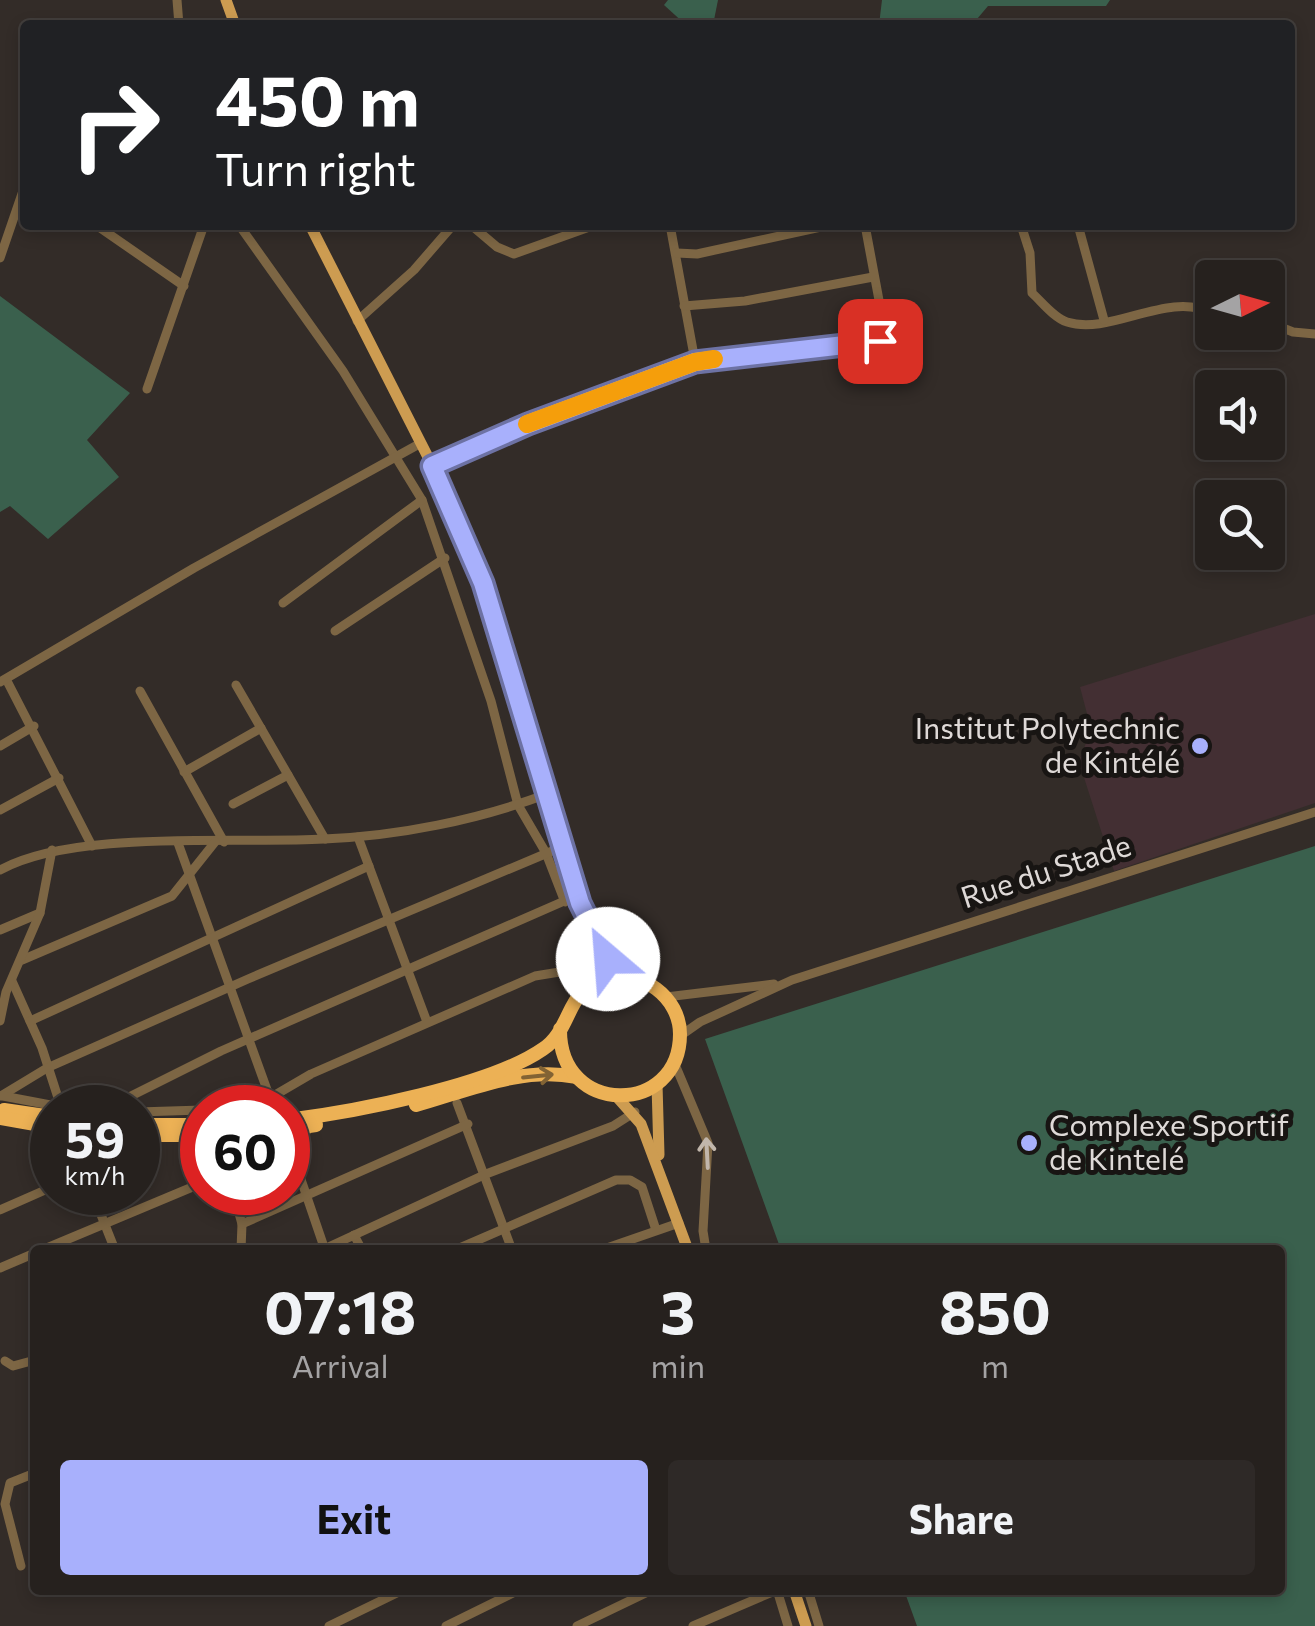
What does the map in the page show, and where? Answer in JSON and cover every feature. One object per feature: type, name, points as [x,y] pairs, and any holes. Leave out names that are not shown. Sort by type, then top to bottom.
[{"type":"highway","points":[[310,1116],[369,1107],[482,1074],[543,1049],[560,1029],[567,1008],[581,990],[610,976],[626,976],[654,986],[666,997],[680,1036],[674,1062],[658,1084],[645,1091],[616,1096],[588,1087],[576,1077],[563,1054],[560,1029]]},
{"type":"highway","points":[[310,1126],[404,1108],[499,1080],[552,1074],[576,1077]]},
{"type":"highway","points":[[0,1109],[30,1114]]},
{"type":"highway","points":[[0,1118],[30,1124]]},
{"type":"highway","points":[[160,1136],[180,1136]]},
{"type":"main road","points":[[312,230],[432,466],[497,623],[579,899],[604,952],[626,976]]},
{"type":"main road","points":[[579,899],[584,968],[581,990]]},
{"type":"main road","points":[[658,1084],[660,1164]]},
{"type":"main road","points":[[616,1096],[635,1112],[660,1164],[686,1245]]},
{"type":"main road","points":[[796,1595],[806,1626]]},
{"type":"street","points":[[0,258],[20,200]]},
{"type":"street","points":[[103,230],[184,286]]},
{"type":"street","points":[[147,389],[202,230]]},
{"type":"street","points":[[242,230],[398,457],[422,500],[445,558],[518,804],[546,852],[566,902]]},
{"type":"street","points":[[357,321],[414,270],[449,230]]},
{"type":"street","points":[[477,230],[514,254],[581,230]]},
{"type":"street","points":[[671,230],[695,362]]},
{"type":"street","points":[[678,252],[697,254],[807,230]]},
{"type":"street","points":[[432,466],[528,424],[695,362],[880,341],[885,335],[866,230]]},
{"type":"street","points":[[1023,230],[1030,253],[1032,293],[1065,322],[1104,320],[1184,306],[1195,309]]},
{"type":"street","points":[[1079,230],[1104,320]]},
{"type":"street","points":[[684,306],[745,301],[873,277]]},
{"type":"street","points":[[1285,329],[1315,334]]},
{"type":"street","points":[[92,846],[34,726],[3,680],[194,568],[421,443]]},
{"type":"street","points":[[283,603],[422,500]]},
{"type":"street","points":[[335,632],[445,558]]},
{"type":"street","points":[[236,685],[324,839]]},
{"type":"street","points":[[140,691],[220,842]]},
{"type":"street","points":[[0,746],[34,726]]},
{"type":"street","points":[[184,772],[262,728]]},
{"type":"street","points":[[234,804],[288,775]]},
{"type":"street","points":[[0,810],[60,778]]},
{"type":"street","points":[[0,870],[52,850],[92,846],[358,838],[518,804],[547,794]]},
{"type":"street","name":"Rue du Stade","points":[[680,1036],[700,1022],[792,980],[1315,812]]},
{"type":"street","points":[[358,838],[427,1022]]},
{"type":"street","points":[[22,960],[172,896],[220,842]]},
{"type":"street","points":[[178,843],[265,1085]]},
{"type":"street","points":[[1,1096],[47,1068],[564,846]]},
{"type":"street","points":[[0,1021],[3,994],[22,960],[40,913],[52,850]]},
{"type":"street","points":[[30,1021],[369,866]]},
{"type":"street","points":[[155,1085],[248,1040],[579,899]]},
{"type":"street","points":[[0,930],[40,913]]},
{"type":"street","points":[[292,1085],[546,972],[584,968]]},
{"type":"street","name":"Rue du Stade","points":[[666,997],[792,980]]},
{"type":"street","points":[[12,981],[54,1085]]},
{"type":"street","points":[[674,1062],[708,1143],[705,1245]]},
{"type":"street","points":[[1,1096],[30,1101]]},
{"type":"street","points":[[457,1103],[510,1245]]},
{"type":"street","points":[[334,1245],[486,1174],[613,1126],[635,1112]]},
{"type":"street","points":[[310,1195],[468,1124]]},
{"type":"street","points":[[160,1138],[164,1136]]},
{"type":"street","points":[[466,1245],[622,1180],[642,1188],[656,1230]]},
{"type":"street","points":[[53,1245],[180,1193]]},
{"type":"street","points":[[0,1210],[30,1197]]},
{"type":"street","points":[[310,1209],[322,1245]]},
{"type":"street","points":[[101,1215],[113,1245]]},
{"type":"street","points":[[239,1215],[242,1245]]},
{"type":"street","points":[[242,1224],[263,1215]]},
{"type":"street","points":[[615,1245],[679,1223]]},
{"type":"street","points":[[354,1235],[359,1245]]},
{"type":"street","points":[[0,1268],[30,1255]]},
{"type":"street","points":[[4,1362],[30,1363]]},
{"type":"street","points":[[21,1566],[5,1495],[10,1483],[30,1476]]},
{"type":"street","points":[[329,1626],[393,1595]]},
{"type":"street","points":[[446,1626],[509,1595]]},
{"type":"street","points":[[577,1626],[642,1595]]},
{"type":"street","points":[[694,1626],[765,1595]]},
{"type":"street","points":[[779,1595],[788,1626]]},
{"type":"street","points":[[810,1595],[820,1626]]},
{"type":"shaded area","name":"Institut Polytechnic de Kintélé","points":[[1315,614],[1315,803],[1114,871],[1079,762],[1091,729],[1080,687]]},
{"type":"green space","points":[[668,0],[718,0],[714,20],[680,20],[664,5]]},
{"type":"green space","points":[[882,0],[1110,0],[1106,6],[988,6],[976,20],[880,20]]},
{"type":"green space","points":[[0,296],[130,393],[87,440],[119,477],[48,539],[10,506],[0,512]]},
{"type":"green space","name":"Complexe Sportif de Kintelé","points":[[1315,846],[1315,1626],[917,1626],[906,1595],[1285,1595],[1285,1245],[779,1245],[705,1039]]},
{"type":"slow traffic","points":[[527,424],[695,362],[714,359]]},
{"type":"place","name":"Institut Polytechnic de Kintélé","points":[[1200,746]]},
{"type":"place","name":"Complexe Sportif de Kintelé","points":[[1029,1143]]},
{"type":"route","points":[[608,959],[580,903],[483,583],[432,466],[528,424],[695,362],[880,341]]}]
